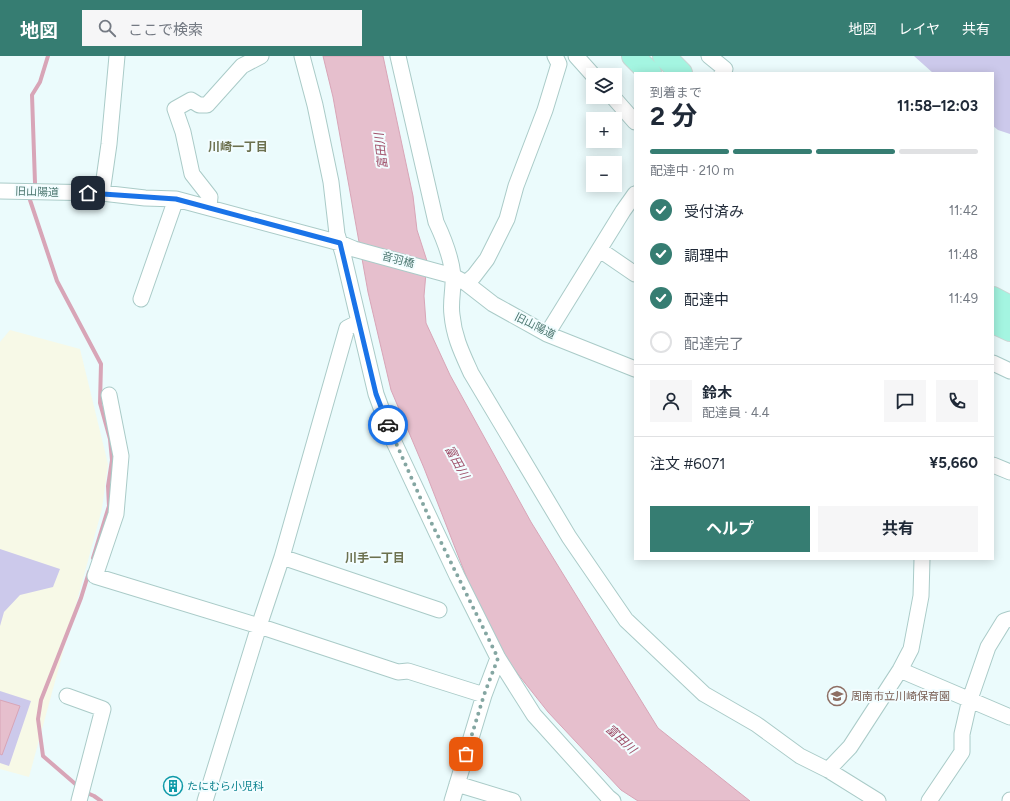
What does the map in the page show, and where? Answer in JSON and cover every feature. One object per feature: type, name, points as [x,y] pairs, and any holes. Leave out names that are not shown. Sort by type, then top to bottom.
[{"type":"highway","points":[[633,56],[649,72]]},
{"type":"highway","points":[[664,56],[680,72]]},
{"type":"highway","points":[[994,299],[1010,307]]},
{"type":"highway","points":[[994,322],[1010,330]]},
{"type":"street","points":[[102,193],[109,144],[117,56]]},
{"type":"street","points":[[209,207],[210,197],[192,174],[183,132],[175,109],[191,100],[199,105],[207,105],[242,66],[260,56]]},
{"type":"street","points":[[302,56],[315,106],[327,166],[337,234],[360,322],[376,394],[393,440],[431,522],[498,658],[534,715],[612,801]]},
{"type":"street","points":[[398,56],[436,222],[446,244],[451,314],[458,345],[471,373],[569,537],[626,620],[704,694],[756,724],[800,756],[828,770],[878,801]]},
{"type":"street","points":[[466,283],[474,276],[487,259],[507,219],[516,186],[545,110],[559,64],[555,56]]},
{"type":"street","points":[[576,56],[587,68]]},
{"type":"street","points":[[709,56],[725,69],[723,72]]},
{"type":"street","points":[[619,104],[634,121]]},
{"type":"street","name":"旧山陽道","points":[[0,191],[102,193],[145,198],[176,199],[340,243],[354,249]]},
{"type":"street","points":[[547,334],[634,195]]},
{"type":"street","points":[[140,298],[176,199]]},
{"type":"street","name":"音羽橋","points":[[354,249],[447,274]]},
{"type":"street","points":[[600,250],[634,273]]},
{"type":"street","name":"旧山陽道","points":[[447,274],[466,283],[493,304],[547,334],[634,369]]},
{"type":"street","points":[[205,801],[282,556],[347,328],[360,322]]},
{"type":"street","points":[[994,363],[1010,371]]},
{"type":"street","points":[[109,395],[121,456],[116,514],[95,576],[259,626],[398,672],[408,671],[484,695]]},
{"type":"street","points":[[994,465],[1010,472]]},
{"type":"street","points":[[282,556],[439,610]]},
{"type":"street","points":[[828,770],[850,748],[900,670],[911,649],[920,606],[922,560]]},
{"type":"street","points":[[929,801],[962,752],[962,734],[970,700],[988,647],[1004,621],[1010,619]]},
{"type":"street","points":[[452,801],[484,695],[498,658]]},
{"type":"street","points":[[900,670],[1010,717]]},
{"type":"street","points":[[67,696],[103,709],[79,801]]},
{"type":"street","points":[[457,784],[513,801]]},
{"type":"shaded area","points":[[914,56],[1010,56],[1010,134],[998,130],[994,127],[994,72],[932,72]]},
{"type":"shaded area","points":[[10,330],[80,349],[108,464],[102,509],[29,777],[0,769],[0,342]]},
{"type":"shaded area","points":[[0,549],[60,569],[53,587],[20,595],[4,612],[0,626]]},
{"type":"shaded area","points":[[0,691],[31,701],[9,766],[0,763]]},
{"type":"water","name":"富田川","points":[[323,56],[383,56],[413,196],[417,230],[427,261],[424,296],[426,323],[450,375],[531,522],[658,728],[750,801],[638,801],[621,790],[548,712],[491,640],[424,468],[391,390],[368,292],[333,97]]},
{"type":"water","points":[[0,700],[20,706],[2,755],[0,754]]},
{"type":"waterway","points":[[33,188],[35,183],[32,95],[40,82],[48,56]]},
{"type":"waterway","points":[[31,195],[30,200],[57,281],[101,364],[100,403],[110,439],[112,460],[108,486],[109,506],[93,558]]},
{"type":"waterway","points":[[80,788],[43,756],[38,719],[41,700],[81,598],[89,572]]},
{"type":"waterway","points":[[85,792],[101,801]]},
{"type":"way so far","points":[[388,425],[393,440],[431,522],[498,658],[484,695],[466,754]]},
{"type":"place","name":"周南市立川崎保育園","points":[[837,696]]},
{"type":"place","name":"たにむら小児科","points":[[173,786]]},
{"type":"district","name":"川崎一丁目","points":[[238,147]]},
{"type":"district","name":"川手一丁目","points":[[375,558]]},
{"type":"route","points":[[88,193],[176,199],[340,243],[344,254],[376,394],[388,425]]}]
